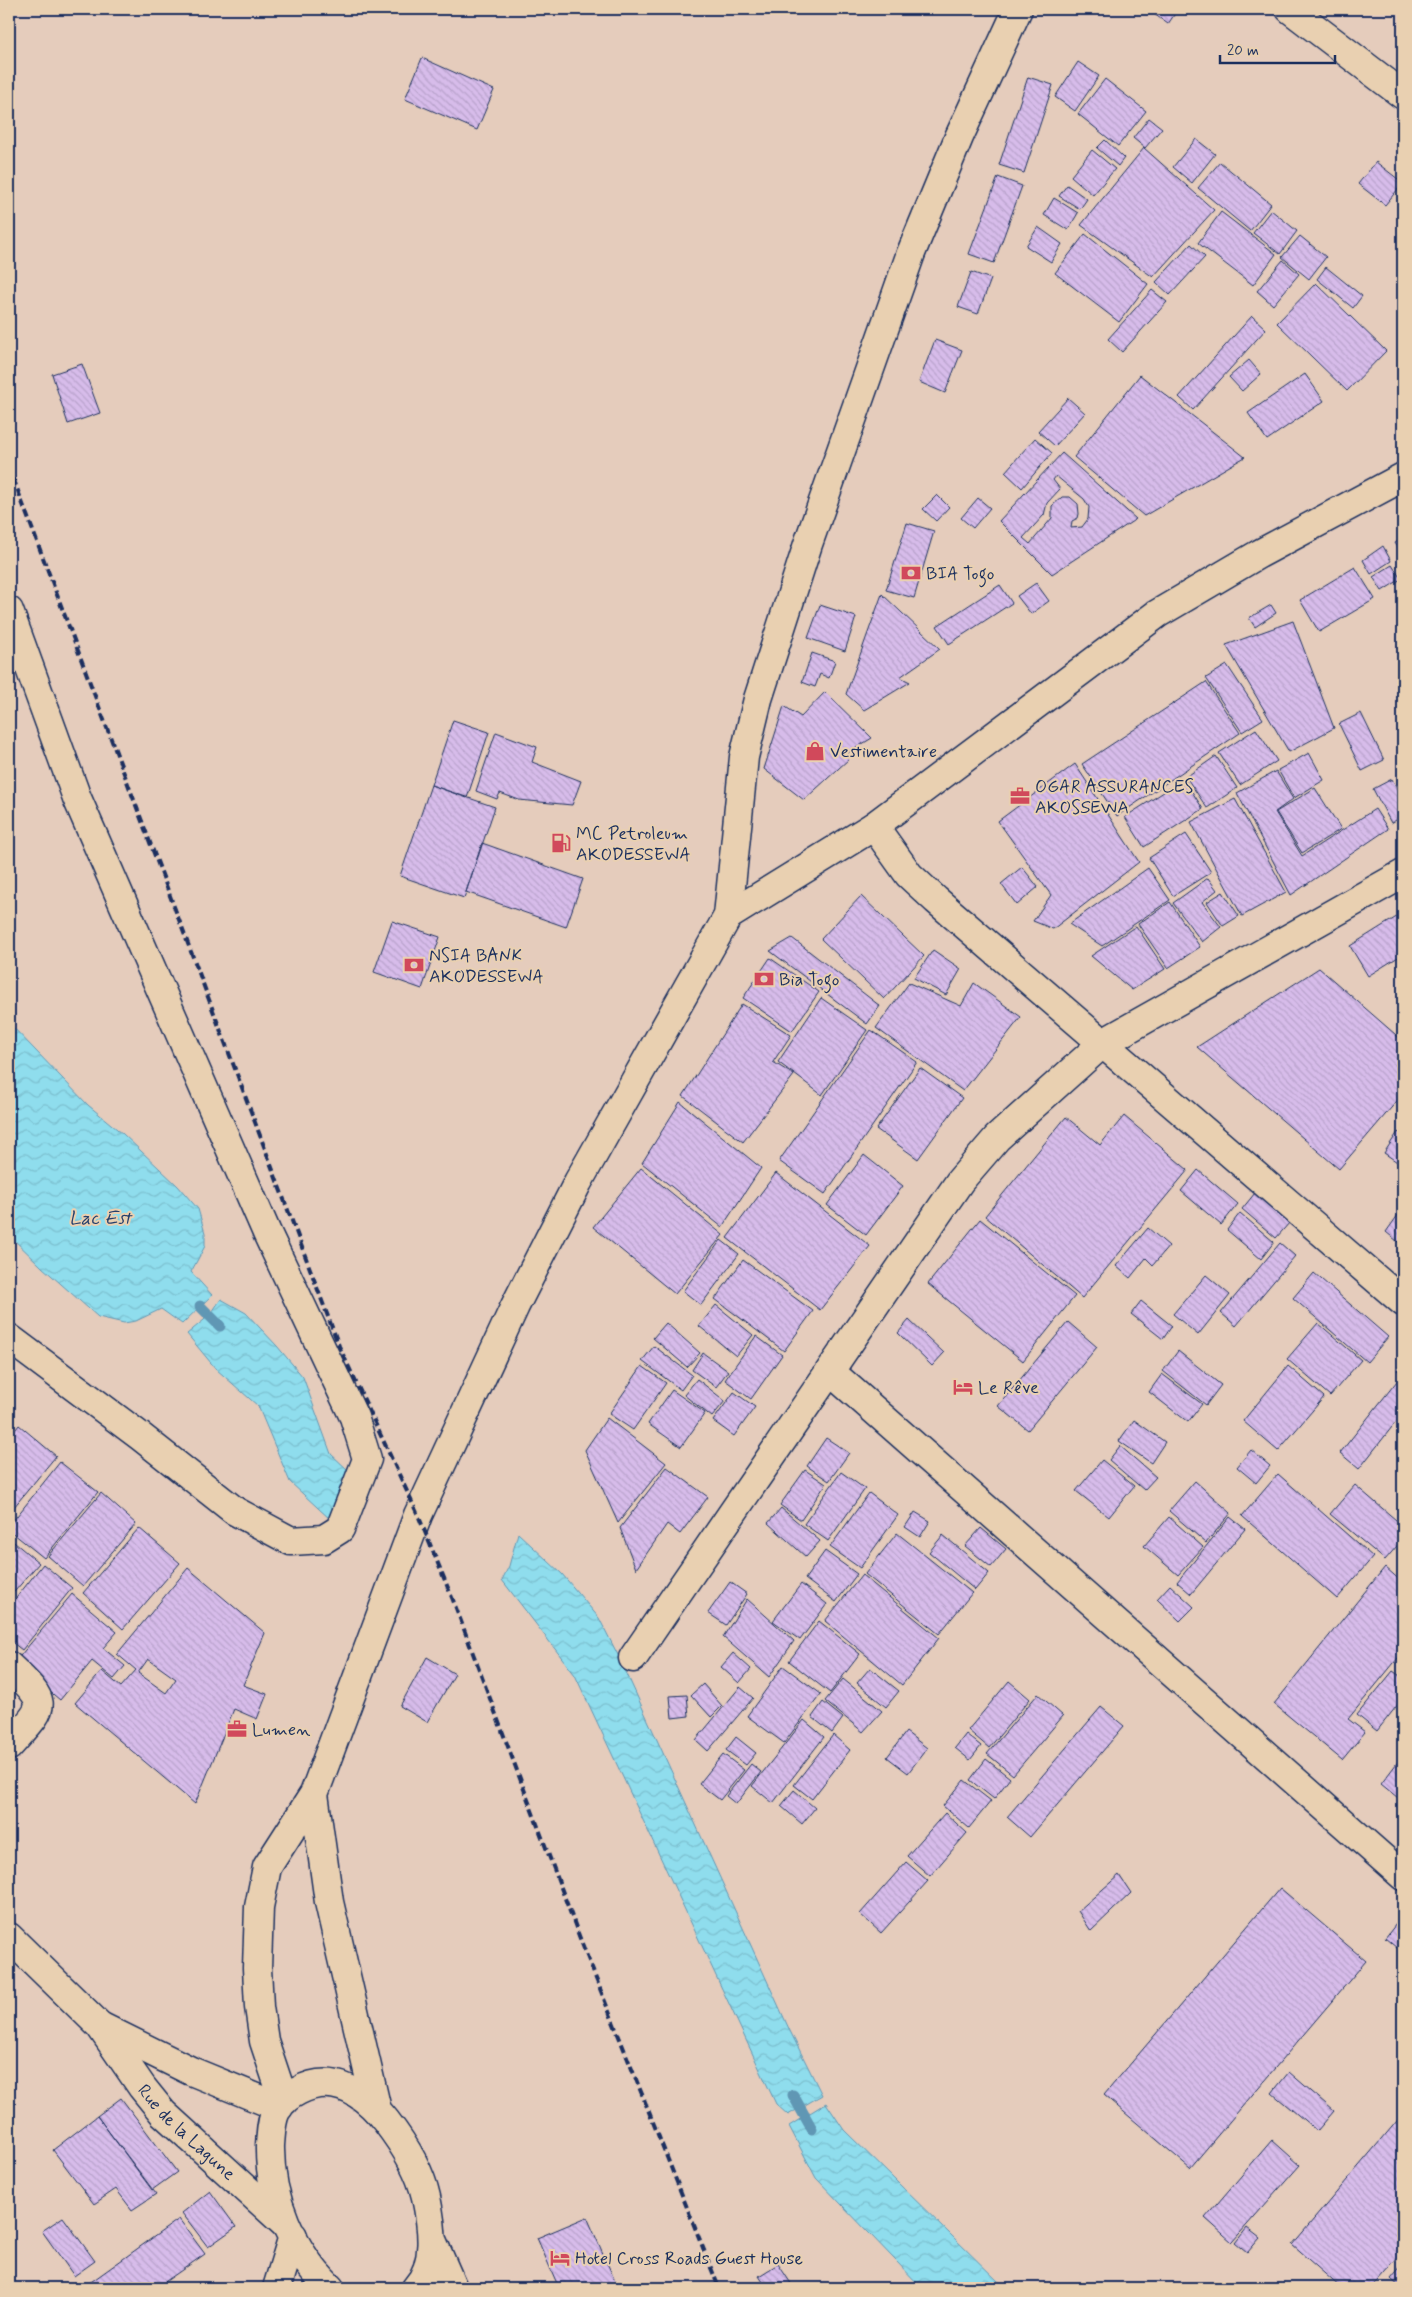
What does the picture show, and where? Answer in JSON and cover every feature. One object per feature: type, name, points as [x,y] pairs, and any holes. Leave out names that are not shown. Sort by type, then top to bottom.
[{"type":"street","points":[[281,2104],[264,2041],[259,2007],[257,1968],[259,1907],[267,1867],[314,1794],[418,1515],[438,1468],[515,1306],[566,1206],[728,916],[744,757],[758,699],[799,572],[911,253],[958,136],[1018,9]]},
{"type":"street","points":[[1290,9],[1403,95]]},
{"type":"street","points":[[728,916],[874,826],[1157,614],[1259,554],[1403,477]]},
{"type":"street","points":[[9,611],[77,798],[267,1233],[354,1416],[367,1459],[340,1529],[324,1540],[291,1541],[235,1511],[140,1436],[9,1338]]},
{"type":"street","points":[[874,826],[909,875],[1403,1302]]},
{"type":"street","points":[[634,1658],[960,1181],[997,1138],[1103,1043],[1403,874]]},
{"type":"street","points":[[831,1372],[1403,1876]]},
{"type":"street","points":[[9,1666],[36,1692],[40,1704],[35,1716],[9,1746]]},
{"type":"street","points":[[314,1794],[329,1902],[377,2110]]},
{"type":"street","name":"Rue de la Lagune","points":[[9,1937],[100,2026],[142,2087],[163,2113],[289,2231]]},
{"type":"street","name":"Rue de la Lagune","points":[[100,2026],[192,2071],[281,2104]]},
{"type":"street","points":[[330,2288],[297,2246],[289,2231],[278,2202],[270,2157],[271,2133],[276,2112],[281,2104],[291,2095],[311,2085],[330,2083],[350,2088],[377,2110],[394,2130],[412,2160],[424,2191],[430,2218],[432,2240],[429,2264],[422,2281],[416,2288]]},
{"type":"street","points":[[277,2288],[289,2231]]},
{"type":"street","points":[[432,2240],[453,2288]]},
{"type":"water","name":"Lac Est","points":[[9,1023],[88,1105],[123,1134],[178,1186],[198,1209],[205,1233],[205,1246],[191,1272],[212,1295],[182,1324],[161,1309],[136,1321],[124,1323],[98,1317],[9,1235]]},
{"type":"water","points":[[221,1299],[246,1313],[303,1377],[331,1454],[349,1471],[331,1520],[290,1482],[258,1406],[216,1369],[187,1334],[210,1315]]},
{"type":"water","points":[[518,1533],[562,1574],[599,1618],[621,1661],[790,2031],[822,2095],[788,2115],[776,2104],[575,1675],[502,1580],[509,1566]]},
{"type":"water","points":[[826,2103],[844,2130],[1005,2288],[922,2288],[816,2178],[789,2126]]},
{"type":"building","points":[[1147,9],[1178,9],[1168,24]]},
{"type":"building","points":[[422,58],[494,90],[477,130],[405,99]]},
{"type":"building","points":[[1078,62],[1099,76],[1075,111],[1055,97]]},
{"type":"building","points":[[1028,77],[1053,85],[1024,173],[999,165]]},
{"type":"building","points":[[1105,79],[1146,111],[1118,146],[1078,114]]},
{"type":"building","points":[[1149,118],[1162,128],[1145,148],[1133,138]]},
{"type":"building","points":[[1196,139],[1215,154],[1192,183],[1173,167]]},
{"type":"building","points":[[1105,140],[1124,158],[1118,166],[1097,148]]},
{"type":"building","points":[[1144,148],[1214,210],[1153,277],[1081,225]]},
{"type":"building","points":[[1092,150],[1115,169],[1093,195],[1071,176]]},
{"type":"building","points":[[1220,162],[1271,204],[1250,231],[1198,188]]},
{"type":"building","points":[[1376,162],[1403,183],[1385,205],[1358,184]]},
{"type":"building","points":[[998,177],[1022,186],[994,263],[969,254]]},
{"type":"building","points":[[1067,185],[1087,199],[1080,209],[1059,196]]},
{"type":"building","points":[[1054,198],[1078,213],[1068,230],[1044,215]]},
{"type":"building","points":[[1271,210],[1297,231],[1280,254],[1253,233]]},
{"type":"building","points":[[1221,212],[1276,254],[1253,285],[1198,243]]},
{"type":"building","points":[[1038,227],[1062,244],[1051,262],[1026,246]]},
{"type":"building","points":[[1085,234],[1148,284],[1119,322],[1055,273]]},
{"type":"building","points":[[1300,236],[1326,257],[1309,279],[1282,257]]},
{"type":"building","points":[[1191,244],[1205,257],[1170,295],[1156,282]]},
{"type":"building","points":[[1283,260],[1299,274],[1273,305],[1257,291]]},
{"type":"building","points":[[1326,267],[1362,296],[1353,308],[1317,279]]},
{"type":"building","points":[[971,272],[991,279],[978,314],[958,307]]},
{"type":"building","points":[[1316,283],[1386,351],[1347,391],[1277,323]]},
{"type":"building","points":[[1152,290],[1167,302],[1122,352],[1108,339]]},
{"type":"building","points":[[1252,316],[1266,329],[1193,410],[1179,397]]},
{"type":"building","points":[[935,340],[962,350],[945,393],[919,382]]},
{"type":"building","points":[[1249,360],[1261,374],[1242,391],[1229,377]]},
{"type":"building","points":[[82,364],[100,413],[68,424],[52,374]]},
{"type":"building","points":[[1305,374],[1324,401],[1267,440],[1248,413]]},
{"type":"building","points":[[1140,375],[1245,457],[1144,516],[1074,457]]},
{"type":"building","points":[[1068,398],[1085,413],[1055,446],[1038,431]]},
{"type":"building","points":[[1035,438],[1052,453],[1022,488],[1005,472]]},
{"type":"building","points":[[1062,453],[1136,519],[1052,574],[999,521]],"holes":[[[1056,476],[1084,499],[1089,507],[1088,519],[1082,527],[1071,528],[1072,521],[1078,518],[1078,504],[1070,497],[1062,497],[1052,506],[1052,518],[1030,544],[1023,538],[1044,515],[1047,503],[1060,489],[1053,480]]]},
{"type":"building","points":[[937,495],[949,507],[936,521],[923,509]]},
{"type":"building","points":[[978,498],[990,508],[973,528],[961,518]]},
{"type":"building","points":[[907,523],[934,531],[914,598],[886,590]]},
{"type":"building","points":[[1403,538],[1403,555],[1395,543]]},
{"type":"building","points":[[1383,546],[1391,561],[1371,574],[1363,560]]},
{"type":"building","points":[[1392,565],[1401,579],[1382,591],[1373,577]]},
{"type":"building","points":[[1355,567],[1375,599],[1319,632],[1300,600]]},
{"type":"building","points":[[1036,583],[1049,601],[1031,614],[1017,596]]},
{"type":"building","points":[[1000,585],[1012,603],[949,644],[937,626]]},
{"type":"building","points":[[882,594],[940,649],[900,677],[910,682],[864,710],[846,694]]},
{"type":"building","points":[[820,605],[856,617],[845,651],[808,638]]},
{"type":"building","points":[[1271,605],[1276,613],[1255,627],[1249,618]]},
{"type":"building","points":[[1293,621],[1334,728],[1289,752],[1226,645]]},
{"type":"building","points":[[812,653],[835,661],[829,678],[820,674],[815,687],[802,682]]},
{"type":"building","points":[[1227,665],[1263,719],[1242,732],[1206,678]]},
{"type":"building","points":[[1206,682],[1240,733],[1117,816],[1082,764]]},
{"type":"building","points":[[825,692],[872,738],[844,755],[849,759],[804,800],[764,769],[784,706],[801,717]]},
{"type":"building","points":[[1361,713],[1384,760],[1362,771],[1339,724]]},
{"type":"building","points":[[453,720],[489,732],[467,798],[431,785]]},
{"type":"building","points":[[1256,729],[1277,761],[1240,785],[1219,753]]},
{"type":"building","points":[[496,732],[537,747],[532,762],[581,781],[572,805],[519,800],[500,793],[497,799],[476,791]]},
{"type":"building","points":[[1309,753],[1324,780],[1294,798],[1278,770]]},
{"type":"building","points":[[1216,756],[1237,788],[1207,808],[1186,777]]},
{"type":"building","points":[[1075,764],[1139,862],[1053,929],[1033,921],[1051,895],[998,821]]},
{"type":"building","points":[[1276,771],[1293,799],[1275,812],[1302,856],[1375,809],[1388,829],[1291,895],[1237,793]]},
{"type":"building","points":[[1184,779],[1203,809],[1144,847],[1125,817]]},
{"type":"building","points":[[1392,779],[1403,799],[1403,816],[1391,823],[1373,789]]},
{"type":"building","points":[[431,785],[495,807],[464,898],[400,876]]},
{"type":"building","points":[[1315,788],[1341,829],[1302,853],[1276,812]]},
{"type":"building","points":[[1235,799],[1286,892],[1242,916],[1191,822]]},
{"type":"building","points":[[1186,834],[1211,872],[1173,896],[1149,858]]},
{"type":"building","points":[[482,843],[583,879],[566,927],[466,892]]},
{"type":"building","points":[[1022,867],[1038,887],[1017,905],[1001,884]]},
{"type":"building","points":[[1148,868],[1170,900],[1102,946],[1069,924]]},
{"type":"building","points":[[1208,878],[1217,890],[1202,902],[1221,927],[1202,942],[1173,903]]},
{"type":"building","points":[[1223,892],[1239,916],[1223,926],[1207,902]]},
{"type":"building","points":[[861,896],[924,956],[884,999],[821,939]]},
{"type":"building","points":[[1170,902],[1200,947],[1168,968],[1138,924]]},
{"type":"building","points":[[1403,913],[1403,954],[1368,976],[1350,946]]},
{"type":"building","points":[[392,921],[440,937],[422,989],[374,972]]},
{"type":"building","points":[[1136,926],[1165,969],[1132,990],[1091,956]]},
{"type":"building","points":[[792,938],[880,1006],[867,1024],[770,951]]},
{"type":"building","points":[[933,950],[961,969],[946,995],[914,978]]},
{"type":"building","points":[[770,958],[819,992],[792,1031],[743,998]]},
{"type":"building","points":[[1319,968],[1403,1041],[1403,1094],[1339,1169],[1197,1047]]},
{"type":"building","points":[[909,983],[961,1006],[974,983],[1021,1017],[963,1091],[876,1028]]},
{"type":"building","points":[[821,998],[867,1030],[822,1095],[778,1062]]},
{"type":"building","points":[[742,1004],[791,1035],[773,1062],[794,1075],[743,1142],[683,1096]]},
{"type":"building","points":[[871,1030],[917,1062],[825,1194],[779,1161]]},
{"type":"building","points":[[920,1068],[962,1098],[918,1159],[876,1129]]},
{"type":"building","points":[[680,1102],[761,1168],[722,1227],[642,1163]]},
{"type":"building","points":[[1124,1116],[1188,1170],[1082,1298],[985,1216],[1066,1117],[1100,1145]]},
{"type":"building","points":[[1398,1132],[1403,1136],[1403,1166],[1384,1153]]},
{"type":"building","points":[[864,1155],[903,1186],[866,1235],[827,1205]]},
{"type":"building","points":[[641,1168],[723,1235],[675,1294],[593,1227]]},
{"type":"building","points":[[1198,1170],[1238,1204],[1221,1225],[1181,1191]]},
{"type":"building","points":[[776,1173],[870,1246],[820,1310],[727,1238]]},
{"type":"building","points":[[1255,1193],[1290,1222],[1276,1238],[1242,1209]]},
{"type":"building","points":[[1403,1208],[1403,1246],[1386,1232]]},
{"type":"building","points":[[1240,1213],[1274,1242],[1261,1259],[1227,1230]]},
{"type":"building","points":[[980,1219],[1075,1296],[1023,1361],[928,1284]]},
{"type":"building","points":[[1148,1228],[1169,1246],[1153,1265],[1146,1258],[1130,1278],[1116,1266]]},
{"type":"building","points":[[721,1240],[739,1254],[701,1305],[683,1291]]},
{"type":"building","points":[[1280,1243],[1295,1256],[1236,1326],[1221,1313]]},
{"type":"building","points":[[743,1260],[813,1311],[784,1351],[715,1299]]},
{"type":"building","points":[[1314,1273],[1388,1337],[1367,1362],[1293,1298]]},
{"type":"building","points":[[1206,1275],[1230,1295],[1198,1335],[1173,1314]]},
{"type":"building","points":[[1141,1301],[1172,1326],[1163,1339],[1131,1314]]},
{"type":"building","points":[[716,1305],[753,1335],[736,1356],[699,1326]]},
{"type":"building","points":[[909,1320],[944,1353],[932,1366],[898,1333]]},
{"type":"building","points":[[1068,1322],[1097,1347],[1028,1430],[998,1406]]},
{"type":"building","points":[[666,1323],[700,1353],[687,1367],[653,1338]]},
{"type":"building","points":[[1318,1323],[1361,1360],[1330,1396],[1287,1359]]},
{"type":"building","points":[[756,1336],[782,1355],[751,1399],[725,1380]]},
{"type":"building","points":[[654,1346],[692,1375],[681,1390],[642,1361]]},
{"type":"building","points":[[1178,1351],[1221,1385],[1206,1405],[1163,1371]]},
{"type":"building","points":[[703,1353],[728,1371],[716,1387],[692,1370]]},
{"type":"building","points":[[1403,1362],[1403,1375],[1397,1370]]},
{"type":"building","points":[[642,1366],[666,1383],[633,1430],[609,1414]]},
{"type":"building","points":[[1288,1366],[1324,1397],[1278,1451],[1243,1421]]},
{"type":"building","points":[[1162,1374],[1202,1404],[1188,1422],[1149,1392]]},
{"type":"building","points":[[1401,1376],[1403,1378],[1403,1413],[1359,1469],[1340,1453]]},
{"type":"building","points":[[697,1379],[725,1401],[712,1417],[684,1395]]},
{"type":"building","points":[[672,1390],[705,1413],[681,1447],[648,1424]]},
{"type":"building","points":[[734,1392],[755,1407],[734,1436],[713,1421]]},
{"type":"building","points":[[607,1418],[666,1463],[618,1523],[585,1450]]},
{"type":"building","points":[[1134,1420],[1165,1442],[1151,1463],[1119,1441]]},
{"type":"building","points":[[19,1425],[56,1456],[9,1513],[9,1438]]},
{"type":"building","points":[[826,1438],[849,1453],[829,1481],[807,1466]]},
{"type":"building","points":[[1120,1446],[1156,1477],[1144,1490],[1109,1460]]},
{"type":"building","points":[[1251,1450],[1270,1466],[1256,1483],[1237,1467]]},
{"type":"building","points":[[1102,1460],[1134,1486],[1109,1517],[1076,1491]]},
{"type":"building","points":[[60,1462],[98,1492],[44,1558],[9,1530],[9,1526]]},
{"type":"building","points":[[667,1467],[708,1497],[680,1534],[667,1524],[636,1569],[620,1528]]},
{"type":"building","points":[[805,1470],[826,1484],[801,1520],[780,1505]]},
{"type":"building","points":[[841,1472],[865,1489],[828,1541],[804,1524]]},
{"type":"building","points":[[1278,1474],[1373,1557],[1337,1599],[1242,1516]]},
{"type":"building","points":[[1195,1481],[1231,1513],[1206,1543],[1169,1511]]},
{"type":"building","points":[[1355,1485],[1403,1526],[1403,1539],[1385,1560],[1330,1514]]},
{"type":"building","points":[[101,1493],[136,1524],[83,1586],[48,1556]]},
{"type":"building","points":[[869,1493],[898,1515],[860,1568],[830,1547]]},
{"type":"building","points":[[781,1508],[820,1541],[806,1557],[768,1523]]},
{"type":"building","points":[[915,1512],[930,1521],[920,1537],[905,1527]]},
{"type":"building","points":[[1169,1517],[1203,1547],[1178,1575],[1144,1546]]},
{"type":"building","points":[[1230,1517],[1245,1529],[1191,1594],[1177,1582]]},
{"type":"building","points":[[139,1528],[180,1563],[123,1629],[83,1593]]},
{"type":"building","points":[[981,1528],[1006,1549],[991,1567],[965,1546]]},
{"type":"building","points":[[897,1533],[972,1593],[939,1634],[865,1574]]},
{"type":"building","points":[[943,1535],[989,1573],[975,1590],[929,1552]]},
{"type":"building","points":[[9,1538],[39,1563],[9,1598]]},
{"type":"building","points":[[825,1551],[857,1574],[836,1602],[805,1579]]},
{"type":"building","points":[[43,1564],[72,1588],[22,1650],[9,1640],[9,1607]]},
{"type":"building","points":[[1385,1567],[1403,1583],[1403,1652],[1348,1719],[1365,1732],[1342,1760],[1274,1704]]},
{"type":"building","points":[[188,1568],[265,1633],[243,1685],[267,1694],[257,1719],[234,1709],[195,1804],[75,1703],[102,1671],[121,1687],[136,1670],[117,1654]],"holes":[[[148,1659],[176,1679],[166,1693],[138,1673]]]},
{"type":"building","points":[[862,1575],[939,1638],[902,1685],[825,1621]]},
{"type":"building","points":[[730,1582],[747,1594],[726,1625],[708,1613]]},
{"type":"building","points":[[801,1584],[827,1604],[800,1640],[773,1621]]},
{"type":"building","points":[[1170,1585],[1194,1607],[1180,1621],[1157,1599]]},
{"type":"building","points":[[72,1594],[117,1632],[103,1648],[125,1666],[114,1679],[92,1661],[60,1700],[15,1662]]},
{"type":"building","points":[[747,1599],[794,1641],[769,1677],[723,1637]]},
{"type":"building","points":[[819,1621],[860,1654],[830,1693],[789,1661]]},
{"type":"building","points":[[733,1653],[751,1669],[739,1683],[721,1667]]},
{"type":"building","points":[[427,1657],[455,1674],[427,1722],[400,1706]]},
{"type":"building","points":[[783,1666],[821,1694],[784,1743],[747,1716]]},
{"type":"building","points":[[870,1668],[899,1691],[886,1707],[857,1683]]},
{"type":"building","points":[[1393,1671],[1403,1678],[1403,1698],[1377,1731],[1357,1715]]},
{"type":"building","points":[[843,1679],[882,1711],[863,1732],[825,1701]]},
{"type":"building","points":[[1009,1681],[1030,1699],[989,1748],[968,1730]]},
{"type":"building","points":[[703,1684],[722,1706],[711,1717],[691,1695]]},
{"type":"building","points":[[740,1687],[753,1698],[708,1751],[696,1740]]},
{"type":"building","points":[[1038,1694],[1063,1716],[1013,1775],[987,1754]]},
{"type":"building","points":[[687,1695],[689,1716],[672,1718],[670,1696]]},
{"type":"building","points":[[823,1702],[843,1718],[832,1733],[812,1717]]},
{"type":"building","points":[[1101,1707],[1124,1726],[1030,1837],[1007,1817]]},
{"type":"building","points":[[804,1720],[824,1737],[773,1803],[752,1786]]},
{"type":"building","points":[[906,1732],[927,1748],[908,1773],[887,1757]]},
{"type":"building","points":[[966,1734],[981,1746],[970,1760],[955,1748]]},
{"type":"building","points":[[833,1735],[850,1750],[812,1799],[794,1785]]},
{"type":"building","points":[[736,1737],[756,1753],[746,1765],[726,1750]]},
{"type":"building","points":[[723,1754],[744,1770],[720,1800],[699,1784]]},
{"type":"building","points":[[1403,1755],[1403,1802],[1381,1784]]},
{"type":"building","points":[[986,1759],[1010,1778],[994,1799],[970,1780]]},
{"type":"building","points":[[751,1764],[761,1772],[736,1804],[726,1796]]},
{"type":"building","points":[[964,1780],[991,1801],[969,1828],[943,1806]]},
{"type":"building","points":[[794,1790],[815,1808],[802,1824],[781,1806]]},
{"type":"building","points":[[945,1813],[967,1833],[930,1876],[907,1856]]},
{"type":"building","points":[[906,1862],[928,1881],[881,1933],[860,1914]]},
{"type":"building","points":[[1119,1875],[1131,1893],[1091,1931],[1078,1911]]},
{"type":"building","points":[[1280,1888],[1366,1961],[1190,2168],[1104,2095]]},
{"type":"building","points":[[1396,1924],[1403,1930],[1403,1953],[1385,1938]]},
{"type":"building","points":[[1289,2072],[1334,2111],[1317,2131],[1272,2093]]},
{"type":"building","points":[[121,2098],[177,2172],[152,2190],[97,2116]]},
{"type":"building","points":[[1403,2114],[1403,2251],[1371,2288],[1341,2288],[1292,2245]]},
{"type":"building","points":[[97,2116],[156,2194],[132,2210],[116,2189],[94,2204],[53,2150]]},
{"type":"building","points":[[1272,2140],[1300,2165],[1232,2242],[1205,2218]]},
{"type":"building","points":[[210,2191],[236,2227],[208,2247],[182,2213]]},
{"type":"building","points":[[63,2217],[95,2261],[74,2276],[42,2231]]},
{"type":"building","points":[[587,2217],[618,2288],[559,2288],[537,2238]]},
{"type":"building","points":[[179,2219],[205,2254],[156,2288],[92,2288],[88,2284]]},
{"type":"building","points":[[1247,2228],[1260,2238],[1247,2253],[1235,2243]]},
{"type":"building","points":[[778,2264],[794,2288],[767,2288],[759,2276]]},
{"type":"building","points":[[1403,2265],[1403,2288],[1401,2288],[1391,2279]]},
{"type":"waterway","points":[[200,1306],[220,1326]]},
{"type":"waterway","points":[[793,2095],[812,2129]]},
{"type":"railway","points":[[9,467],[339,1346],[418,1515],[453,1600],[581,1941],[719,2288]]},
{"type":"place","name":"BIA Togo","points":[[911,573]]},
{"type":"place","name":"Vestimentaire","points":[[815,751]]},
{"type":"place","name":"OGAR ASSURANCES AKOSSEWA","points":[[1020,796]]},
{"type":"place","name":"MC Petroleum AKODESSEWA","points":[[561,843]]},
{"type":"place","name":"NSIA BANK AKODESSEWA","points":[[414,965]]},
{"type":"place","name":"Bia Togo","points":[[764,979]]},
{"type":"place","name":"Le Rêve","points":[[963,1387]]},
{"type":"place","name":"Lumen","points":[[237,1729]]},
{"type":"place","name":"Hotel Cross Roads Guest House","points":[[560,2258]]}]
